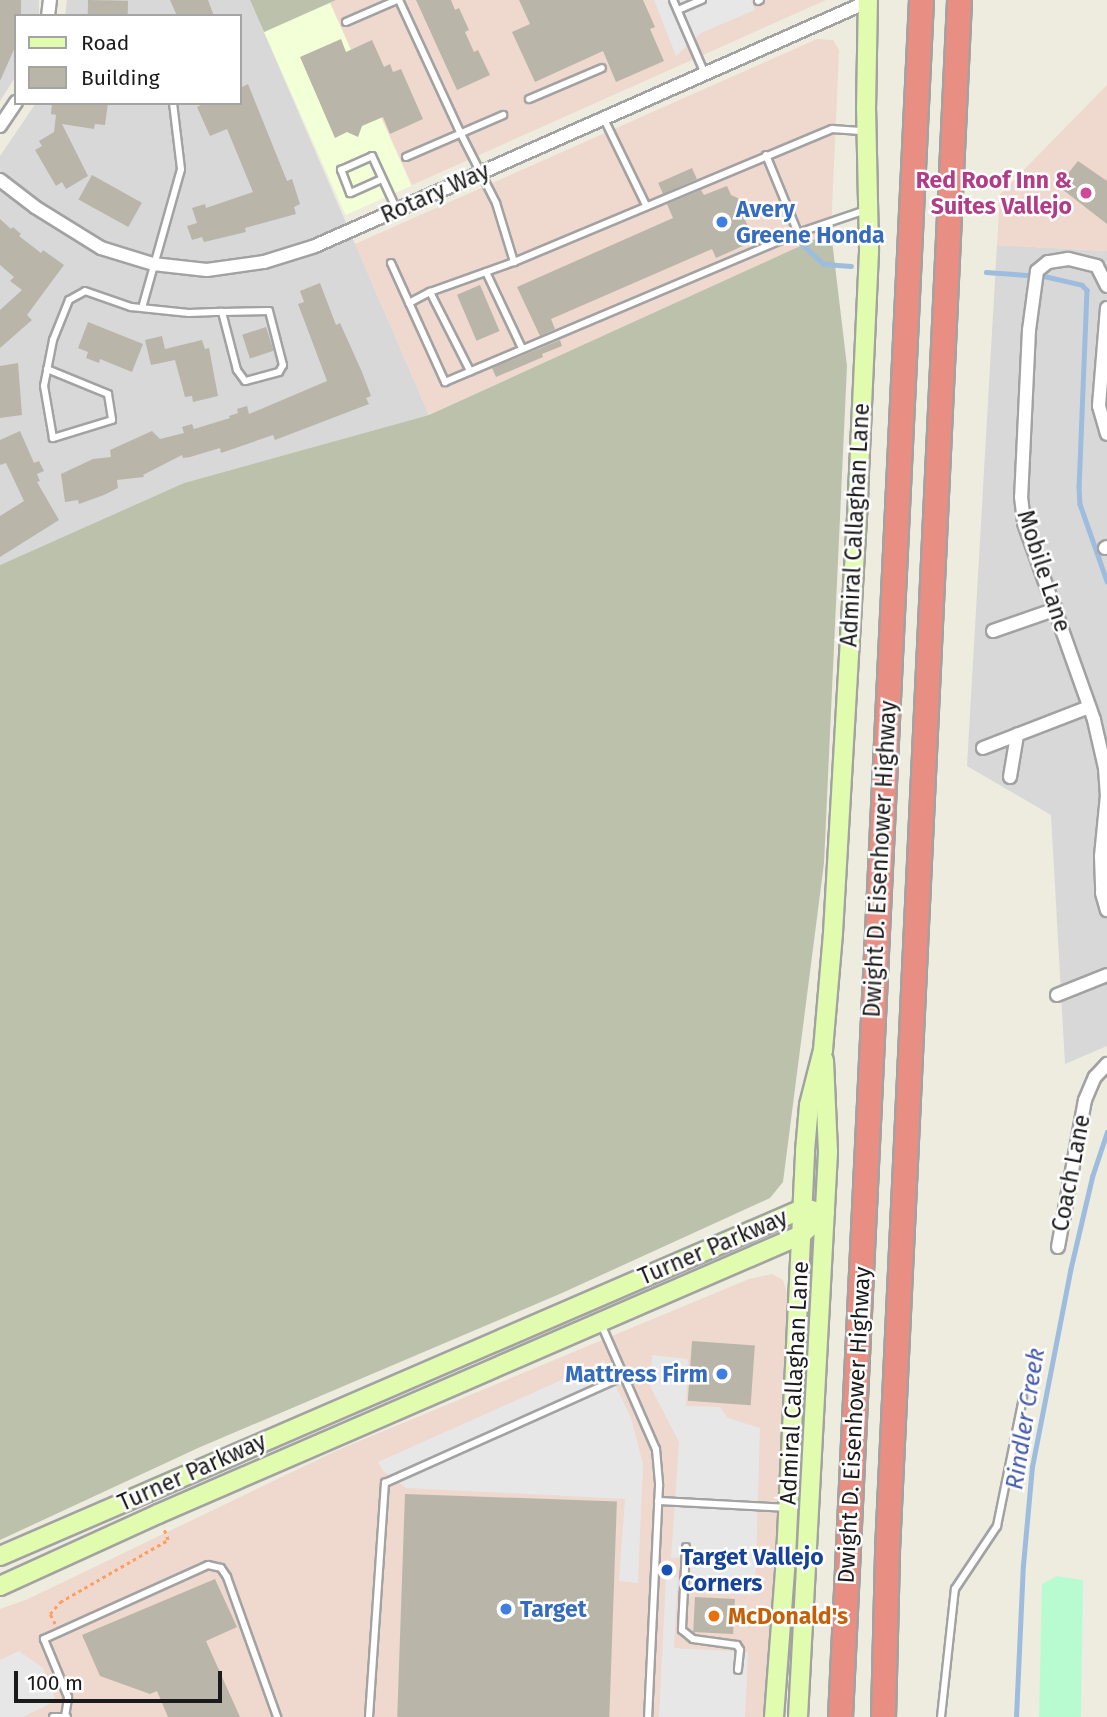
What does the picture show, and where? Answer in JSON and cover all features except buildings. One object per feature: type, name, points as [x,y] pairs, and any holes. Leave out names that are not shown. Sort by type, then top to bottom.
[{"type":"highway","name":"Dwight D. Eisenhower Highway","points":[[840,1717],[921,0]]},
{"type":"highway","name":"Dwight D. Eisenhower Highway","points":[[883,1717],[887,1550],[960,11],[966,0]]},
{"type":"main road","name":"Admiral Callaghan Lane","points":[[774,1717],[788,1508],[806,1129],[822,1050],[833,933],[858,494],[869,249],[867,1]]},
{"type":"main road","name":"Admiral Callaghan Lane","points":[[798,1717],[825,1213],[828,1104],[822,1050]]},
{"type":"main road","name":"Turner Parkway","points":[[0,1556],[802,1209],[825,1213]]},
{"type":"main road","name":"Turner Parkway","points":[[0,1586],[158,1514],[801,1235],[825,1213]]},
{"type":"street","name":"Rotary Way","points":[[0,180],[35,207],[101,248],[153,264],[207,270],[264,262],[315,246],[867,1]]},
{"type":"street","points":[[0,126],[14,105]]},
{"type":"street","name":"Mobile Lane","points":[[1107,286],[1097,266],[1068,259],[1048,262],[1037,271],[1029,330],[1021,497],[1024,523],[1090,707],[1105,768],[1107,795],[1102,892],[1107,910]]},
{"type":"street","points":[[1107,308],[1099,405],[1107,434]]},
{"type":"street","points":[[993,631],[1056,609]]},
{"type":"street","points":[[983,748],[1090,707]]},
{"type":"street","points":[[1010,777],[1017,735]]},
{"type":"street","points":[[1057,995],[1107,975]]},
{"type":"street","name":"Coach Lane","points":[[1058,1247],[1085,1100],[1095,1077],[1107,1064]]},
{"type":"lane","points":[[346,22],[398,0],[496,203],[514,262]]},
{"type":"lane","points":[[673,0],[705,74]]},
{"type":"lane","points":[[678,10],[702,0]]},
{"type":"lane","points":[[529,99],[602,68]]},
{"type":"lane","points":[[142,308],[181,169],[173,105]]},
{"type":"lane","points":[[406,157],[503,115]]},
{"type":"lane","points":[[604,119],[646,205]]},
{"type":"lane","points":[[408,303],[430,292],[514,262],[832,129],[866,132]]},
{"type":"lane","points":[[766,155],[798,233]]},
{"type":"lane","points":[[382,179],[351,193],[341,170],[372,156],[397,209]]},
{"type":"lane","points":[[391,263],[444,382],[798,233],[868,209]]},
{"type":"lane","points":[[486,272],[522,348]]},
{"type":"lane","points":[[47,369],[108,394],[112,420],[52,438],[44,386],[47,369],[53,340],[69,300],[85,291],[142,308],[222,312],[269,311],[282,365],[279,372],[245,381],[237,370],[222,312]]},
{"type":"lane","points":[[430,292],[470,371]]},
{"type":"lane","points":[[601,1323],[656,1449],[658,1501],[648,1717]]},
{"type":"lane","points":[[369,1717],[385,1483],[624,1376]]},
{"type":"lane","points":[[941,1717],[955,1589],[997,1526],[1023,1398]]},
{"type":"lane","points":[[658,1501],[788,1508]]},
{"type":"lane","points":[[686,1547],[682,1630],[693,1639],[737,1645],[740,1650],[738,1671]]},
{"type":"lane","points":[[53,1717],[66,1717],[68,1697],[44,1639],[208,1565],[221,1568],[227,1577],[277,1717]]},
{"type":"path","points":[[58,1632],[50,1614],[60,1602],[167,1541],[158,1514]]},
{"type":"shaded area","points":[[0,0],[39,0],[39,14],[14,14],[14,79],[0,101]]},
{"type":"shaded area","points":[[67,0],[250,0],[429,415],[184,483],[0,565],[0,156],[35,105],[242,105],[242,14],[65,14]]},
{"type":"shaded area","points":[[250,0],[336,0],[264,32]]},
{"type":"shaded area","points":[[336,0],[826,0],[412,185],[330,3]]},
{"type":"shaded area","points":[[654,0],[751,0],[755,10],[701,33],[676,56]]},
{"type":"shaded area","points":[[330,3],[411,186],[346,215],[264,32]]},
{"type":"shaded area","points":[[817,39],[833,40],[839,50],[831,232],[429,415],[355,244]]},
{"type":"shaded area","points":[[1107,85],[1107,251],[997,245],[1000,194]]},
{"type":"shaded area","points":[[831,232],[847,366],[824,863],[783,1182],[770,1198],[562,1293],[198,1448],[0,1540],[0,565],[184,483],[429,415]]},
{"type":"shaded area","points":[[997,245],[1107,251],[1107,1046],[1065,1064],[1051,815],[967,766]]},
{"type":"shaded area","points":[[772,1274],[783,1280],[789,1300],[766,1717],[0,1717],[0,1609],[28,1599],[338,1450],[749,1279]]},
{"type":"shaded area","points":[[652,1355],[688,1359],[686,1406],[720,1407],[728,1418],[760,1428],[755,1595],[699,1592],[690,1579],[691,1557],[671,1558],[679,1442],[651,1388]]},
{"type":"shaded area","points":[[604,1361],[631,1418],[643,1464],[638,1583],[619,1581],[625,1499],[406,1488],[384,1472],[378,1462]]},
{"type":"shaded area","points":[[1057,1576],[1083,1580],[1081,1717],[1039,1717],[1042,1584]]},
{"type":"shaded area","points":[[666,1577],[678,1577],[674,1648],[748,1652],[745,1717],[659,1717]]},
{"type":"shaded area","points":[[19,1651],[43,1668],[56,1701],[23,1717],[0,1717],[0,1660]]},
{"type":"waterway","points":[[800,242],[824,264],[851,266]]},
{"type":"waterway","points":[[986,272],[1027,275]]},
{"type":"waterway","points":[[1044,276],[1082,285],[1087,290],[1080,504],[1107,581]]},
{"type":"waterway","name":"Rindler Creek","points":[[1016,1717],[1023,1565],[1032,1467],[1070,1271],[1092,1177],[1107,1132]]},
{"type":"place","name":"Red Roof Inn & Suites Vallejo","points":[[1086,193]]},
{"type":"place","name":"Avery Greene Honda","points":[[722,222]]},
{"type":"place","name":"Mattress Firm","points":[[722,1374]]},
{"type":"place","name":"Target Vallejo Corners","points":[[667,1570]]},
{"type":"place","name":"Target","points":[[506,1609]]},
{"type":"place","name":"McDonald's","points":[[714,1616]]}]
